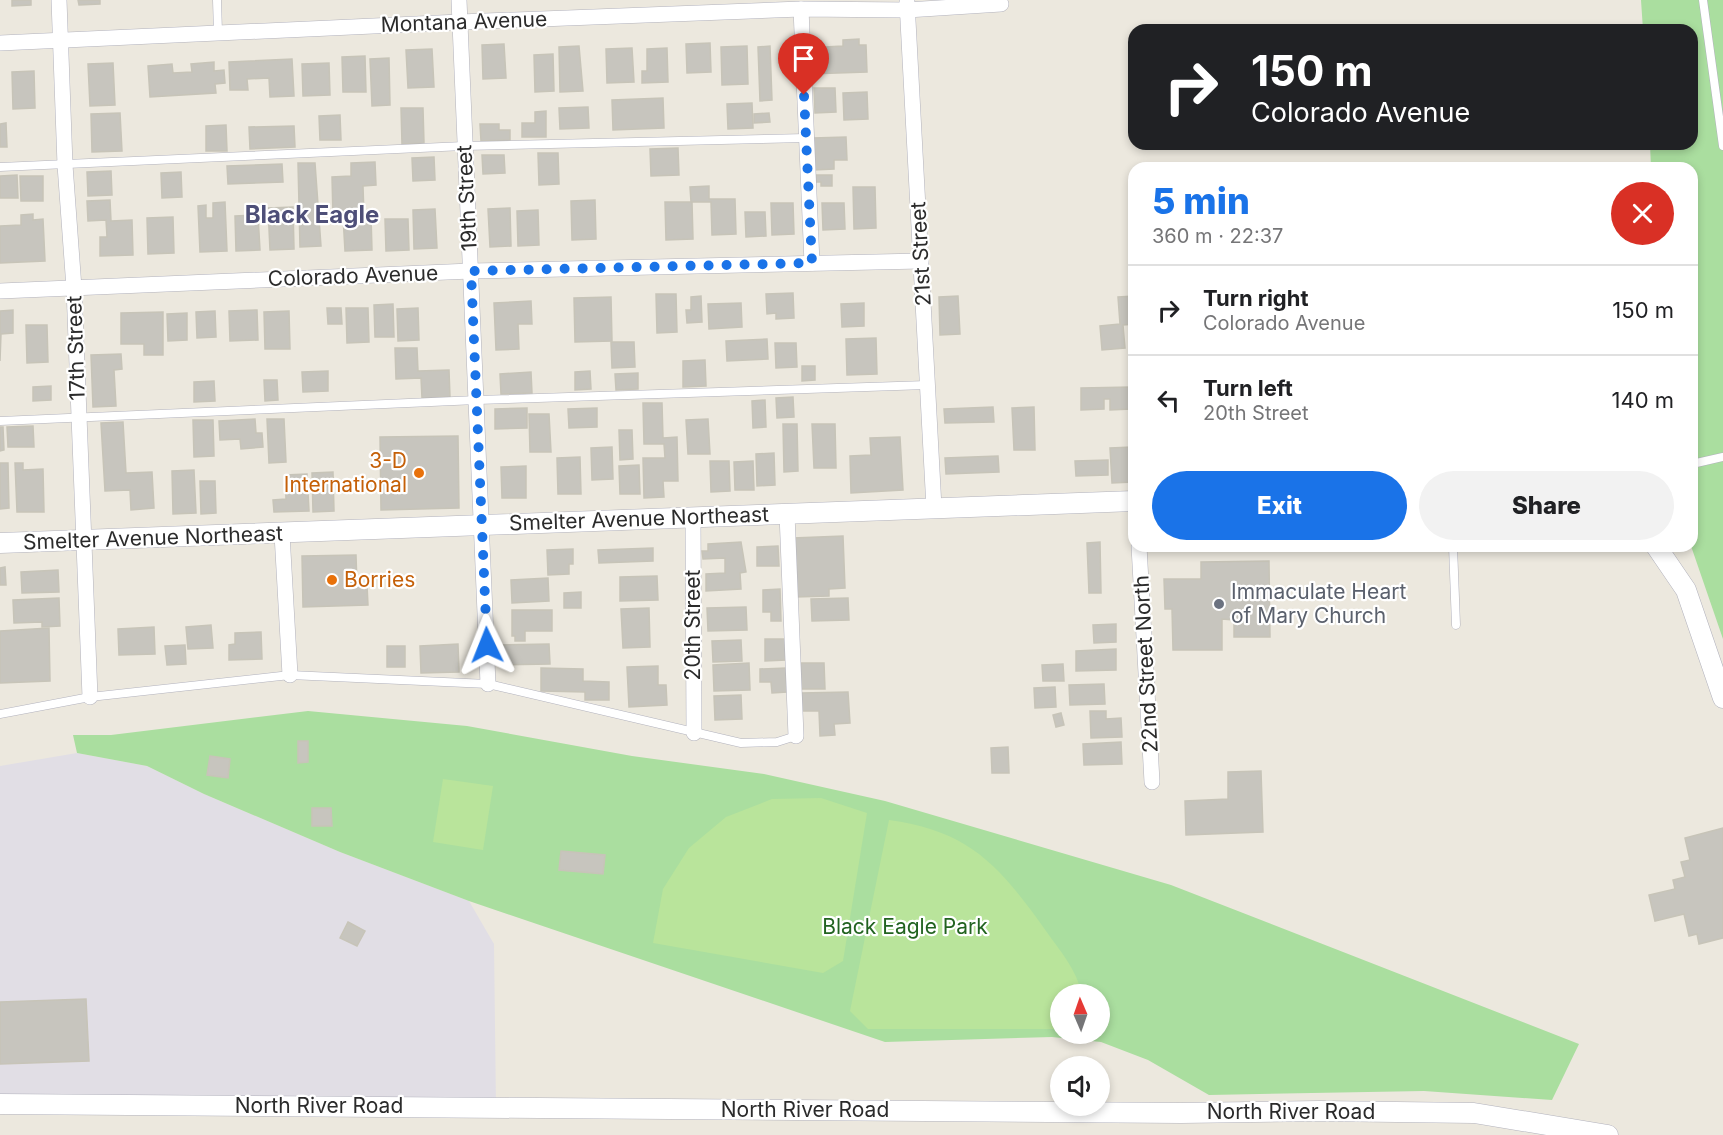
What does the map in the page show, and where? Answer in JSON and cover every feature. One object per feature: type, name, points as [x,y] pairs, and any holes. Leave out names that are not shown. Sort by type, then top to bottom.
[{"type":"street","name":"17th Street","points":[[59,0],[65,165],[74,288],[90,697]]},
{"type":"street","name":"19th Street","points":[[459,0],[488,684]]},
{"type":"street","name":"Montana Avenue","points":[[0,42],[460,22],[800,4],[1001,4]]},
{"type":"street","points":[[800,4],[812,263]]},
{"type":"street","name":"21st Street","points":[[907,5],[934,508]]},
{"type":"street","name":"Colorado Avenue","points":[[0,291],[471,271],[921,261]]},
{"type":"street","name":"Smelter Avenue Northeast","points":[[0,543],[1128,501]]},
{"type":"street","points":[[787,514],[796,736]]},
{"type":"street","name":"20th Street","points":[[693,517],[694,733]]},
{"type":"street","points":[[282,534],[290,675]]},
{"type":"street","name":"22nd Street North","points":[[1139,552],[1152,782]]},
{"type":"street","points":[[1660,552],[1686,590],[1723,698]]},
{"type":"street","name":"North River Road","points":[[0,1104],[1474,1113],[1608,1135]]},
{"type":"lane","points":[[217,0],[218,32]]},
{"type":"lane","points":[[1703,0],[1723,146]]},
{"type":"lane","points":[[0,167],[464,146],[806,138]]},
{"type":"lane","points":[[0,421],[477,400],[927,386]]},
{"type":"lane","points":[[1698,463],[1723,457]]},
{"type":"lane","points":[[1453,552],[1456,625]]},
{"type":"lane","points":[[0,714],[90,697],[290,675],[488,684],[741,743],[777,742],[796,736]]},
{"type":"shaded area","points":[[77,753],[147,766],[204,794],[340,852],[469,901],[494,944],[496,1108],[0,1104],[0,766]]},
{"type":"green space","points":[[1641,0],[1723,0],[1723,639],[1693,552],[1698,552],[1698,162],[1651,162],[1650,150],[1698,150],[1698,24],[1643,24]]},
{"type":"green space","name":"Black Eagle Park","points":[[308,711],[467,726],[632,756],[764,774],[885,801],[1171,885],[1579,1044],[1552,1100],[1424,1091],[1209,1095],[1148,1060],[1106,1044],[1110,1044],[1110,984],[1050,984],[1050,1037],[885,1042],[469,901],[340,852],[204,794],[147,766],[77,753],[73,735],[111,735]]},
{"type":"green space","points":[[443,779],[493,786],[483,850],[433,842]]},
{"type":"green space","points":[[821,798],[867,813],[843,961],[823,973],[653,943],[663,889],[689,848],[726,817],[772,799]]},
{"type":"green space","points":[[889,820],[917,825],[942,833],[963,843],[981,856],[1014,888],[1062,954],[1079,984],[1050,984],[1050,1029],[868,1029],[850,1011]]},
{"type":"building","points":[[12,0],[31,0],[31,5],[12,6]]},
{"type":"building","points":[[78,0],[100,0],[100,4],[79,5]]},
{"type":"building","points":[[859,39],[859,45],[866,45],[867,72],[808,74],[807,48],[843,46],[843,40]]},
{"type":"building","points":[[710,43],[711,72],[687,73],[686,44]]},
{"type":"building","points":[[504,44],[506,78],[483,79],[482,45]]},
{"type":"building","points":[[579,46],[583,91],[560,92],[559,47]]},
{"type":"building","points":[[747,46],[748,84],[722,85],[721,47]]},
{"type":"building","points":[[770,46],[772,100],[760,101],[758,47]]},
{"type":"building","points":[[632,48],[634,82],[607,83],[606,49]]},
{"type":"building","points":[[667,48],[668,82],[642,83],[642,71],[647,71],[647,49]]},
{"type":"building","points":[[432,49],[434,87],[408,88],[406,50]]},
{"type":"building","points":[[553,54],[554,91],[535,92],[534,55]]},
{"type":"building","points":[[365,56],[366,92],[343,92],[342,57]]},
{"type":"building","points":[[389,58],[390,105],[372,106],[370,59]]},
{"type":"building","points":[[292,59],[294,96],[270,97],[269,78],[247,79],[248,90],[230,90],[229,62]]},
{"type":"building","points":[[214,62],[214,71],[224,70],[225,83],[215,84],[216,93],[150,97],[148,66],[172,64],[173,73],[192,72],[191,64]]},
{"type":"building","points":[[113,63],[115,105],[90,106],[88,64]]},
{"type":"building","points":[[329,63],[330,95],[303,96],[302,64]]},
{"type":"building","points":[[34,71],[35,108],[13,109],[12,72]]},
{"type":"building","points":[[814,88],[835,88],[836,112],[815,113]]},
{"type":"building","points":[[867,92],[868,119],[844,120],[843,93]]},
{"type":"building","points":[[663,98],[664,128],[613,130],[612,100]]},
{"type":"building","points":[[752,103],[753,128],[728,129],[727,104]]},
{"type":"building","points":[[588,107],[589,128],[560,129],[559,108]]},
{"type":"building","points":[[401,108],[423,108],[424,143],[402,144]]},
{"type":"building","points":[[546,111],[546,137],[522,137],[522,123],[535,123],[535,112]]},
{"type":"building","points":[[120,113],[122,151],[92,152],[91,114]]},
{"type":"building","points":[[769,113],[770,122],[754,123],[754,114]]},
{"type":"building","points":[[340,115],[341,140],[320,140],[319,116]]},
{"type":"building","points":[[6,123],[7,147],[0,147],[0,124]]},
{"type":"building","points":[[480,124],[499,124],[499,130],[510,130],[510,140],[481,141]]},
{"type":"building","points":[[226,125],[227,151],[206,151],[206,126]]},
{"type":"building","points":[[294,126],[295,147],[250,149],[249,127]]},
{"type":"building","points":[[846,137],[847,160],[834,160],[834,169],[814,170],[813,138]]},
{"type":"building","points":[[678,148],[679,175],[651,176],[650,149]]},
{"type":"building","points":[[538,153],[558,153],[559,184],[539,185]]},
{"type":"building","points":[[482,155],[504,155],[505,173],[483,174]]},
{"type":"building","points":[[434,157],[435,180],[413,181],[412,158]]},
{"type":"building","points":[[375,162],[376,185],[363,186],[364,216],[371,216],[372,250],[345,251],[343,216],[333,217],[332,177],[351,176],[351,163]]},
{"type":"building","points":[[298,163],[315,163],[321,246],[300,247]]},
{"type":"building","points":[[282,164],[283,182],[228,184],[227,166]]},
{"type":"building","points":[[111,171],[112,195],[88,196],[87,172]]},
{"type":"building","points":[[181,172],[182,197],[162,198],[161,173]]},
{"type":"building","points":[[17,175],[18,198],[0,198],[0,176]]},
{"type":"building","points":[[816,175],[832,175],[832,186],[821,186],[821,182],[816,182]]},
{"type":"building","points":[[20,176],[43,176],[43,201],[21,201]]},
{"type":"building","points":[[709,186],[709,199],[735,199],[736,234],[712,235],[711,202],[692,202],[693,239],[666,240],[665,202],[691,202],[690,187]]},
{"type":"building","points":[[853,187],[875,187],[876,228],[854,229]]},
{"type":"building","points":[[110,200],[111,221],[132,220],[133,255],[100,256],[100,237],[107,237],[106,220],[88,221],[87,201]]},
{"type":"building","points":[[595,200],[596,239],[572,240],[571,201]]},
{"type":"building","points":[[225,202],[227,251],[200,252],[198,206],[206,205],[206,218],[213,218],[213,203]]},
{"type":"building","points":[[771,203],[793,203],[794,234],[772,235]]},
{"type":"building","points":[[822,203],[844,203],[845,229],[823,230]]},
{"type":"building","points":[[293,207],[294,249],[270,250],[268,208]]},
{"type":"building","points":[[510,208],[511,246],[490,247],[488,209]]},
{"type":"building","points":[[435,209],[437,248],[414,249],[413,210]]},
{"type":"building","points":[[538,210],[539,245],[518,246],[517,211]]},
{"type":"building","points":[[745,212],[765,212],[766,236],[746,237]]},
{"type":"building","points":[[33,214],[33,220],[43,219],[45,261],[0,263],[0,226],[21,225],[21,215]]},
{"type":"building","points":[[258,215],[260,250],[236,251],[235,216]]},
{"type":"building","points":[[173,217],[174,253],[148,254],[147,218]]},
{"type":"building","points":[[385,219],[408,219],[409,250],[386,251]]},
{"type":"building","points":[[793,293],[794,318],[776,319],[776,313],[767,314],[766,294]]},
{"type":"building","points":[[656,294],[676,294],[677,332],[657,333]]},
{"type":"building","points":[[701,296],[702,322],[687,323],[686,310],[691,310],[691,297]]},
{"type":"building","points":[[958,296],[960,334],[940,335],[939,297]]},
{"type":"building","points":[[1128,296],[1128,325],[1123,325],[1125,348],[1102,350],[1100,326],[1120,324],[1118,297]]},
{"type":"building","points":[[611,297],[612,341],[575,342],[574,298]]},
{"type":"building","points":[[531,301],[532,324],[518,324],[519,349],[496,350],[494,303]]},
{"type":"building","points":[[741,303],[742,327],[709,329],[708,304]]},
{"type":"building","points":[[864,303],[864,326],[842,327],[841,304]]},
{"type":"building","points":[[393,304],[394,337],[375,337],[374,305]]},
{"type":"building","points":[[327,308],[341,308],[342,324],[328,324]]},
{"type":"building","points":[[346,308],[368,308],[369,342],[347,343]]},
{"type":"building","points":[[418,308],[419,340],[398,341],[397,309]]},
{"type":"building","points":[[13,310],[13,333],[1,334],[0,361],[0,311]]},
{"type":"building","points":[[257,310],[258,340],[230,341],[229,311]]},
{"type":"building","points":[[215,311],[216,337],[197,338],[196,312]]},
{"type":"building","points":[[289,311],[290,349],[265,349],[264,312]]},
{"type":"building","points":[[163,312],[163,355],[144,355],[144,344],[121,344],[121,313]]},
{"type":"building","points":[[187,313],[187,340],[168,341],[167,314]]},
{"type":"building","points":[[26,325],[47,325],[48,362],[27,363]]},
{"type":"building","points":[[876,338],[877,374],[847,375],[846,339]]},
{"type":"building","points":[[767,339],[768,359],[727,361],[726,341]]},
{"type":"building","points":[[611,342],[634,342],[635,367],[612,368]]},
{"type":"building","points":[[775,343],[796,343],[797,367],[776,368]]},
{"type":"building","points":[[395,348],[417,348],[418,371],[449,370],[450,397],[422,398],[421,378],[396,379]]},
{"type":"building","points":[[121,354],[122,369],[114,370],[116,406],[93,407],[91,355]]},
{"type":"building","points":[[705,360],[706,386],[683,387],[683,361]]},
{"type":"building","points":[[802,366],[815,366],[815,380],[802,381]]},
{"type":"building","points":[[328,371],[328,391],[303,392],[302,372]]},
{"type":"building","points":[[590,371],[591,389],[575,390],[575,372]]},
{"type":"building","points":[[531,372],[532,393],[501,394],[500,374]]},
{"type":"building","points":[[638,373],[638,389],[616,390],[615,374]]},
{"type":"building","points":[[264,380],[277,380],[278,400],[265,401]]},
{"type":"building","points":[[214,381],[215,401],[194,402],[194,382]]},
{"type":"building","points":[[51,386],[51,400],[33,401],[33,387]]},
{"type":"building","points":[[1128,387],[1128,409],[1110,410],[1110,399],[1104,399],[1104,409],[1081,410],[1081,388]]},
{"type":"building","points":[[793,397],[794,417],[777,418],[776,398]]},
{"type":"building","points":[[765,400],[766,427],[753,428],[752,401]]},
{"type":"building","points":[[643,403],[662,403],[663,438],[677,437],[678,481],[663,481],[664,497],[644,498],[643,458],[665,458],[664,444],[644,444]]},
{"type":"building","points":[[993,407],[994,422],[945,423],[944,409]]},
{"type":"building","points":[[1034,407],[1035,450],[1014,450],[1012,408]]},
{"type":"building","points":[[527,408],[527,428],[495,429],[495,409]]},
{"type":"building","points":[[597,408],[597,427],[569,428],[568,409]]},
{"type":"building","points":[[529,414],[549,414],[551,452],[530,452]]},
{"type":"building","points":[[255,419],[256,433],[262,433],[263,447],[241,449],[240,439],[220,440],[219,421]]},
{"type":"building","points":[[267,419],[284,419],[286,462],[269,463]]},
{"type":"building","points":[[708,419],[710,454],[688,454],[686,420]]},
{"type":"building","points":[[193,420],[213,420],[214,456],[194,457]]},
{"type":"building","points":[[123,422],[126,473],[152,472],[154,508],[131,510],[130,490],[105,491],[101,423]]},
{"type":"building","points":[[783,424],[797,424],[798,471],[784,472]]},
{"type":"building","points":[[812,424],[835,424],[836,468],[814,468]]},
{"type":"building","points":[[33,426],[34,447],[8,447],[7,427]]},
{"type":"building","points":[[0,427],[3,427],[4,450],[0,451]]},
{"type":"building","points":[[619,430],[632,430],[633,459],[620,460]]},
{"type":"building","name":"3-D International","points":[[458,436],[459,508],[381,510],[380,437]]},
{"type":"building","points":[[900,437],[903,490],[851,493],[850,456],[871,455],[870,438]]},
{"type":"building","points":[[612,447],[613,479],[592,480],[591,448]]},
{"type":"building","points":[[1128,447],[1128,482],[1112,483],[1110,448]]},
{"type":"building","points":[[774,453],[775,485],[757,486],[756,454]]},
{"type":"building","points":[[998,456],[999,472],[946,474],[945,458]]},
{"type":"building","points":[[580,457],[581,494],[558,494],[557,458]]},
{"type":"building","points":[[1108,460],[1108,475],[1076,476],[1075,461]]},
{"type":"building","points":[[710,461],[729,461],[730,491],[711,492]]},
{"type":"building","points":[[753,461],[754,490],[735,490],[734,462]]},
{"type":"building","points":[[0,463],[8,463],[9,508],[0,509]]},
{"type":"building","points":[[15,463],[23,463],[23,470],[43,469],[44,512],[17,512]]},
{"type":"building","points":[[639,465],[640,494],[620,494],[619,466]]},
{"type":"building","points":[[526,466],[526,498],[502,498],[501,467]]},
{"type":"building","points":[[194,470],[196,513],[173,514],[172,471]]},
{"type":"building","points":[[333,472],[334,511],[313,512],[312,473]]},
{"type":"building","points":[[307,474],[309,511],[274,512],[273,500],[286,499],[285,475]]},
{"type":"building","points":[[200,481],[215,481],[216,513],[201,514]]},
{"type":"building","points":[[843,536],[845,588],[829,589],[829,596],[795,597],[793,538]]},
{"type":"building","points":[[741,542],[746,572],[740,573],[741,589],[706,591],[706,574],[725,573],[725,558],[703,559],[702,551],[708,551],[708,544]]},
{"type":"building","points":[[1100,542],[1101,593],[1089,593],[1087,543]]},
{"type":"building","points":[[778,546],[779,566],[757,566],[757,547]]},
{"type":"building","points":[[653,548],[653,561],[599,563],[598,550]]},
{"type":"building","points":[[573,549],[573,564],[569,564],[569,574],[548,575],[547,550]]},
{"type":"building","points":[[356,555],[357,585],[367,585],[368,605],[303,607],[302,556]]},
{"type":"building","points":[[1269,561],[1270,637],[1234,637],[1234,620],[1222,619],[1222,650],[1173,650],[1172,609],[1165,609],[1164,579],[1201,579],[1201,562]]},
{"type":"building","points":[[5,567],[6,585],[0,585],[0,568]]},
{"type":"building","points":[[58,570],[59,592],[22,593],[21,572]]},
{"type":"building","points":[[657,576],[658,600],[620,601],[620,577]]},
{"type":"building","points":[[548,578],[549,601],[512,603],[511,580]]},
{"type":"building","points":[[780,589],[781,621],[771,621],[771,612],[763,612],[763,590]]},
{"type":"building","points":[[581,592],[581,608],[564,608],[564,593]]},
{"type":"building","points":[[59,598],[60,626],[42,627],[42,622],[14,623],[13,600]]},
{"type":"building","points":[[848,598],[849,620],[812,621],[811,599]]},
{"type":"building","points":[[746,607],[747,630],[708,631],[707,608]]},
{"type":"building","points":[[649,608],[650,647],[623,648],[621,609]]},
{"type":"building","points":[[512,610],[552,610],[552,631],[525,631],[525,641],[515,641],[515,636],[512,636]]},
{"type":"building","points":[[1116,624],[1116,642],[1094,643],[1093,625]]},
{"type":"building","points":[[211,625],[213,648],[188,649],[186,627]]},
{"type":"building","points":[[154,627],[155,654],[119,655],[118,629]]},
{"type":"building","points":[[49,628],[50,681],[0,683],[0,631]]},
{"type":"building","points":[[261,632],[262,659],[229,660],[229,645],[235,644],[235,633]]},
{"type":"building","points":[[765,639],[785,639],[786,660],[765,661]]},
{"type":"building","points":[[741,640],[742,661],[713,662],[712,641]]},
{"type":"building","points":[[458,644],[459,672],[421,673],[420,646]]},
{"type":"building","points":[[549,644],[550,664],[500,665],[500,645]]},
{"type":"building","points":[[185,645],[186,664],[167,665],[165,646]]},
{"type":"building","points":[[387,646],[405,646],[405,667],[387,667]]},
{"type":"building","points":[[1116,649],[1116,670],[1076,671],[1076,651]]},
{"type":"building","points":[[749,663],[750,690],[714,691],[713,665]]},
{"type":"building","points":[[800,663],[824,663],[825,689],[800,689]]},
{"type":"building","points":[[1063,664],[1064,681],[1043,681],[1042,665]]},
{"type":"building","points":[[658,666],[658,685],[666,685],[667,705],[629,707],[627,667]]},
{"type":"building","points":[[541,668],[583,669],[583,681],[609,682],[609,700],[585,700],[585,692],[541,691]]},
{"type":"building","points":[[786,668],[787,692],[772,693],[771,682],[760,682],[760,669]]},
{"type":"building","points":[[1104,684],[1105,704],[1070,705],[1069,685]]},
{"type":"building","points":[[1055,687],[1056,707],[1035,708],[1034,688]]},
{"type":"building","points":[[848,692],[850,723],[834,724],[835,735],[820,736],[819,711],[802,711],[801,693]]},
{"type":"building","points":[[741,695],[742,719],[715,720],[714,696]]},
{"type":"building","points":[[1090,711],[1106,711],[1106,719],[1121,718],[1122,737],[1091,738]]},
{"type":"building","points":[[1061,713],[1064,725],[1056,727],[1053,715]]},
{"type":"building","points":[[298,741],[308,741],[308,762],[298,763]]},
{"type":"building","points":[[1121,742],[1122,764],[1084,765],[1083,744]]},
{"type":"building","points":[[1008,747],[1009,773],[992,773],[991,748]]},
{"type":"building","points":[[210,756],[230,759],[228,778],[207,775]]},
{"type":"building","points":[[1261,771],[1263,832],[1186,835],[1185,801],[1228,799],[1228,772]]},
{"type":"building","points":[[312,808],[331,808],[332,826],[312,826]]},
{"type":"building","points":[[1723,828],[1723,938],[1699,944],[1697,934],[1689,936],[1684,914],[1655,921],[1649,895],[1675,889],[1673,880],[1685,877],[1681,862],[1690,860],[1685,838]]},
{"type":"building","points":[[561,851],[605,855],[603,874],[559,870]]},
{"type":"building","points":[[348,922],[365,931],[357,946],[340,938]]},
{"type":"building","points":[[86,999],[89,1061],[0,1064],[0,1002]]},
{"type":"place","name":"3-D International","points":[[419,473]]},
{"type":"place","name":"Borries","points":[[332,580]]},
{"type":"place","name":"Immaculate Heart of Mary Church","points":[[1219,604]]},
{"type":"district","name":"Black Eagle","points":[[312,215]]},
{"type":"route","points":[[487,645],[471,271],[812,263],[804,95]]}]
